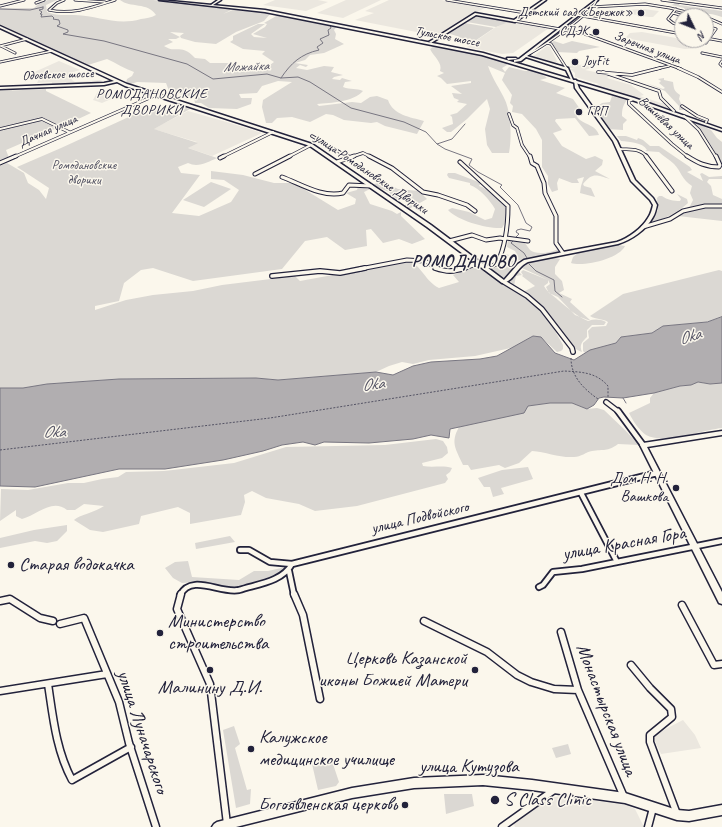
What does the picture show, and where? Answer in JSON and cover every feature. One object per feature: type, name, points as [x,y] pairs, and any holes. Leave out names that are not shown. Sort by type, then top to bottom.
[{"type":"main road","name":"Тульское шоссе","points":[[160,0],[212,4]]},
{"type":"main road","name":"Тульское шоссе","points":[[167,0],[265,11],[515,61],[722,129]]},
{"type":"main road","name":"Тульское шоссе","points":[[429,43],[515,61],[674,111],[722,129]]},
{"type":"street","points":[[0,6],[24,0]]},
{"type":"street","points":[[36,3],[44,0]]},
{"type":"street","points":[[64,0],[57,3],[49,10],[77,12],[115,0]]},
{"type":"street","points":[[75,0],[107,2]]},
{"type":"street","points":[[212,4],[220,0]]},
{"type":"street","points":[[447,0],[526,13]]},
{"type":"street","points":[[429,43],[476,14],[514,21],[545,0]]},
{"type":"street","points":[[520,58],[535,52],[547,43],[560,29],[592,7],[596,3],[595,0]]},
{"type":"street","points":[[525,56],[595,0]]},
{"type":"street","points":[[515,61],[560,29],[595,0]]},
{"type":"street","points":[[662,0],[722,8]]},
{"type":"street","points":[[666,7],[671,4],[670,1]]},
{"type":"street","points":[[592,7],[640,4],[674,9]]},
{"type":"street","points":[[673,13],[668,19],[674,23]]},
{"type":"street","points":[[577,15],[674,33]]},
{"type":"street","name":"Заречная улица","points":[[514,21],[579,31],[704,80],[722,92]]},
{"type":"street","name":"улица Ромодановские Дворики","points":[[1,28],[116,82],[311,145],[449,241],[504,282]]},
{"type":"street","points":[[0,46],[27,40]]},
{"type":"street","points":[[543,42],[550,44],[567,68],[573,80],[620,149],[633,181],[652,199],[655,205],[651,216],[642,227],[626,240],[618,243],[563,253],[522,263],[504,282],[530,299],[542,309],[572,348],[573,352]]},
{"type":"street","points":[[0,46],[15,53]]},
{"type":"street","points":[[0,62],[17,58],[31,57],[52,51]]},
{"type":"street","points":[[702,53],[722,57]]},
{"type":"street","points":[[525,56],[567,68]]},
{"type":"street","points":[[520,58],[520,62],[523,64]]},
{"type":"street","points":[[722,61],[720,64],[722,66]]},
{"type":"street","points":[[598,72],[632,74],[669,66]]},
{"type":"street","points":[[604,72],[659,91],[662,94],[662,98],[674,111]]},
{"type":"street","name":"Одоевское шоссе","points":[[0,88],[104,84],[116,82]]},
{"type":"street","name":"Дачная улица","points":[[0,163],[156,95]]},
{"type":"street","name":"Вишнёвая улица","points":[[633,99],[629,101],[629,104],[683,155],[702,165],[716,168],[719,167],[720,165],[711,147],[695,126],[684,116]]},
{"type":"street","points":[[682,106],[697,116],[707,120],[706,122]]},
{"type":"street","points":[[509,114],[513,124],[517,128],[522,145],[529,154],[532,163],[537,166],[544,184],[545,194],[556,216],[556,243],[563,253]]},
{"type":"street","points":[[0,129],[42,119],[69,132]]},
{"type":"street","points":[[220,158],[273,132]]},
{"type":"street","points":[[312,136],[350,158]]},
{"type":"street","points":[[255,174],[311,145]]},
{"type":"street","points":[[620,149],[638,150],[644,153],[672,191]]},
{"type":"street","points":[[337,162],[363,153],[392,168],[423,192],[438,195],[467,205],[475,211]]},
{"type":"street","points":[[460,162],[508,206],[508,228],[504,250],[497,264],[485,268]]},
{"type":"street","points":[[282,176],[314,190],[334,194],[344,193],[350,185],[371,186]]},
{"type":"street","points":[[642,227],[670,219],[683,211],[705,206],[722,206]]},
{"type":"street","points":[[449,241],[472,235],[486,240],[505,238],[528,241]]},
{"type":"street","points":[[272,276],[320,271],[340,273],[407,260],[426,261],[435,268],[448,272],[454,272],[479,263]]},
{"type":"street","points":[[606,402],[618,412],[643,445],[722,600]]},
{"type":"street","points":[[643,445],[722,433]]},
{"type":"street","name":"улица Подвойского","points":[[240,550],[249,550],[270,562],[292,564],[330,556],[368,544],[581,493],[657,473]]},
{"type":"street","points":[[581,493],[617,562]]},
{"type":"street","name":"улица Красная Гора","points":[[539,587],[543,585],[554,572],[582,569],[722,541]]},
{"type":"street","points":[[227,825],[210,684],[177,609],[178,601],[181,593],[194,584],[233,591],[277,579],[289,571],[292,564]]},
{"type":"street","points":[[289,571],[295,597],[303,615],[320,699]]},
{"type":"street","points":[[0,601],[10,599],[40,618],[53,621]]},
{"type":"street","points":[[682,605],[714,665],[722,664]]},
{"type":"street","name":"улица Луначарского","points":[[60,624],[84,618],[119,702],[131,748],[156,827]]},
{"type":"street","points":[[424,620],[495,657],[527,681],[536,685],[570,691],[578,690]]},
{"type":"street","name":"Монастырская улица","points":[[560,632],[578,690],[625,798]]},
{"type":"street","points":[[631,665],[650,688],[671,709],[672,717],[650,734],[650,742],[677,815]]},
{"type":"street","points":[[0,691],[107,674]]},
{"type":"street","points":[[48,684],[65,770],[72,780],[131,748]]},
{"type":"street","name":"улица Кутузова","points":[[217,827],[352,793],[414,783],[483,780],[558,788],[625,798],[677,815],[690,816],[722,810]]},
{"type":"street","points":[[502,827],[558,788]]},
{"type":"street","points":[[648,827],[653,808]]},
{"type":"shaded area","points":[[275,0],[318,0],[328,2],[306,11],[263,5]]},
{"type":"shaded area","points":[[346,0],[381,0],[343,18],[317,13]]},
{"type":"shaded area","points":[[389,0],[441,0],[486,7],[437,36],[355,20],[374,13],[365,11]]},
{"type":"shaded area","name":"Детский сад «Бережок»","points":[[643,9],[659,11],[653,17],[625,13],[627,10]]},
{"type":"shaded area","points":[[508,21],[549,28],[513,53],[502,54],[467,47],[496,27],[506,29],[497,27]]},
{"type":"shaded area","points":[[642,32],[674,38],[674,47],[625,38],[630,33]]},
{"type":"shaded area","points":[[547,46],[550,47],[559,65],[531,58]]},
{"type":"shaded area","points":[[59,61],[80,70],[70,73],[72,80],[75,82],[101,80],[103,82],[52,85],[52,82],[37,83],[39,79],[32,78],[34,77],[30,74]]},
{"type":"shaded area","points":[[589,64],[594,67],[585,70],[610,75],[607,78],[631,85],[644,95],[640,96],[661,103],[666,103],[674,110],[596,86],[599,84],[575,77],[575,73],[570,69],[575,69],[569,68],[569,66]]},
{"type":"shaded area","points":[[98,91],[118,96],[102,103],[93,100]]},
{"type":"shaded area","points":[[188,111],[262,133],[212,156],[188,148],[197,142],[153,129]]},
{"type":"shaded area","points":[[683,720],[695,735],[701,748],[661,754],[653,737]]},
{"type":"shaded area","points":[[561,796],[626,805],[635,809],[644,827],[515,827],[513,822],[554,797]]},
{"type":"green space","points":[[57,0],[46,5],[47,12],[54,14],[84,16],[116,21],[132,21],[156,15],[148,8],[129,4],[120,0],[153,0],[235,8],[223,14],[238,8],[252,9],[426,43],[424,44],[337,26],[334,30],[336,34],[335,39],[344,44],[324,53],[310,55],[305,60],[295,63],[308,65],[306,67],[300,65],[296,68],[307,70],[324,66],[334,67],[331,72],[343,75],[332,79],[340,80],[342,78],[352,81],[345,82],[343,87],[363,91],[354,98],[317,104],[319,106],[352,102],[361,103],[370,97],[377,96],[388,100],[394,109],[403,115],[424,121],[417,134],[385,126],[377,122],[371,123],[344,120],[333,115],[326,114],[310,122],[292,117],[277,118],[272,123],[266,123],[262,107],[263,100],[292,82],[278,81],[262,86],[257,93],[239,94],[241,98],[252,98],[251,104],[237,109],[209,108],[201,103],[195,103],[194,98],[169,91],[166,83],[126,83],[127,79],[132,76],[134,72],[107,59],[88,65],[30,40],[0,24],[0,8],[34,8],[41,2]],"holes":[[[270,14],[278,15],[264,23],[267,24],[265,27],[253,34],[267,38],[254,37],[251,34],[265,24],[258,24],[233,36],[233,40],[230,42],[243,49],[265,51],[262,54],[274,62],[270,65],[242,67],[231,63],[210,63],[205,59],[195,58],[186,51],[164,46],[173,42],[168,39],[176,39],[180,37],[170,32],[184,33],[180,36],[181,38],[195,42],[216,44],[236,32],[264,21]]]},
{"type":"green space","points":[[673,2],[680,3],[679,5],[700,8],[684,8],[671,5],[674,4]]},
{"type":"green space","points":[[714,10],[722,11],[722,17],[714,15]]},
{"type":"green space","points":[[477,15],[511,21],[496,27],[467,22]]},
{"type":"green space","points":[[462,23],[494,28],[469,45],[453,41],[460,37],[447,33]]},
{"type":"green space","points":[[554,41],[563,44],[572,41],[600,47],[579,51],[577,53],[557,52],[551,43]]},
{"type":"green space","points":[[432,44],[508,62],[507,65],[502,68],[505,72],[509,67],[525,71],[537,71],[547,78],[540,80],[565,88],[556,93],[573,99],[580,109],[574,111],[578,118],[594,128],[599,135],[589,136],[575,118],[556,119],[555,121],[562,130],[553,133],[562,146],[586,159],[595,156],[603,160],[602,165],[595,171],[610,179],[601,176],[592,176],[583,184],[584,186],[591,188],[595,197],[580,193],[584,177],[577,179],[579,183],[572,183],[559,178],[557,183],[558,190],[552,192],[548,184],[548,176],[542,167],[542,140],[536,129],[522,114],[512,112],[513,106],[510,103],[512,95],[502,80],[505,73],[488,66],[505,100],[509,112],[511,134],[509,153],[492,153],[487,145],[485,129],[490,109],[487,99],[467,119],[451,132],[447,132],[442,128],[453,124],[452,117],[450,115],[457,113],[467,104],[457,102],[459,100],[454,98],[452,93],[462,94],[451,86],[471,83],[471,81],[447,84],[437,76],[444,73],[440,71],[440,65],[430,49],[433,47],[428,45]]},
{"type":"green space","points":[[664,78],[664,80],[673,82],[675,90],[680,95],[679,99],[684,110],[679,110],[679,106],[665,91],[646,83],[663,89],[665,88],[659,83],[661,81],[658,79]]},
{"type":"green space","points":[[46,89],[46,91],[91,113],[59,128],[42,118],[0,128],[0,91]]},
{"type":"green space","points":[[612,96],[627,100],[622,111],[622,116],[627,120],[623,124],[623,130],[608,129],[597,116],[606,114],[604,107],[598,106],[602,103],[610,102]]},
{"type":"green space","name":"Ромодановские дворики","points":[[156,107],[173,113],[186,108],[190,109],[154,129],[198,143],[188,148],[217,158],[203,164],[195,165],[188,163],[178,167],[181,173],[200,175],[172,213],[199,216],[231,202],[239,190],[224,180],[211,179],[211,171],[243,175],[274,183],[294,183],[338,210],[355,204],[356,199],[346,193],[357,190],[358,187],[370,189],[364,192],[370,204],[397,214],[401,212],[401,216],[425,239],[412,244],[399,239],[383,243],[371,229],[366,230],[367,246],[345,250],[327,237],[305,241],[282,269],[193,281],[153,268],[141,270],[124,283],[119,301],[95,306],[95,310],[126,300],[153,295],[193,291],[222,285],[295,276],[300,281],[409,261],[417,266],[434,285],[439,288],[459,282],[453,275],[475,266],[479,266],[535,305],[550,322],[563,345],[563,349],[557,352],[544,340],[533,336],[515,347],[475,356],[429,360],[413,364],[402,362],[376,372],[278,380],[256,378],[119,379],[47,384],[23,388],[0,388],[0,166],[7,163],[24,173],[28,183],[39,190],[46,199],[49,188],[17,167],[144,110]]},
{"type":"green space","points":[[42,120],[57,128],[6,150],[9,158],[0,163],[0,129]]},
{"type":"green space","points":[[691,120],[711,130],[722,142],[722,167],[709,142],[690,121]]},
{"type":"green space","points":[[617,136],[626,136],[637,140],[638,138],[650,146],[659,146],[690,167],[692,170],[687,172],[703,181],[700,174],[702,173],[709,177],[722,176],[722,179],[709,179],[707,182],[711,186],[713,195],[722,199],[722,221],[678,216],[688,211],[687,208],[693,200],[690,193],[692,186],[686,181],[674,164],[659,152],[645,151],[647,150],[642,145],[621,141]]},
{"type":"green space","points":[[448,173],[455,173],[481,183],[479,186],[490,191],[501,200],[506,211],[502,228],[474,224],[459,218],[448,210],[452,208],[469,212],[485,220],[492,218],[495,209],[484,195],[470,185],[470,183],[449,178],[447,175]]},
{"type":"green space","points":[[211,182],[231,189],[204,207],[183,200]]},
{"type":"green space","points":[[384,182],[398,189],[419,191],[427,199],[409,209],[405,207],[405,205],[410,204],[409,200],[405,198],[399,200],[392,196],[389,192],[372,185]]},
{"type":"green space","points":[[677,194],[687,199],[688,203],[670,216],[648,223],[658,210],[657,198],[659,196],[680,201],[681,199]]},
{"type":"green space","points":[[508,239],[523,242],[532,252],[536,253],[558,249],[560,252],[515,261],[513,262],[517,264],[512,265],[507,263],[506,259],[503,258],[505,254],[509,255],[506,258],[512,261],[517,255],[515,251],[507,247]]},
{"type":"green space","points":[[618,245],[625,246],[616,255],[592,263],[571,263],[573,257],[579,252]]},
{"type":"green space","points":[[552,257],[560,259],[555,267],[555,274],[562,281],[564,290],[559,293],[572,299],[570,302],[590,320],[580,317],[588,321],[602,320],[606,322],[604,325],[592,325],[587,330],[587,337],[581,345],[582,352],[571,345],[562,335],[545,310],[523,292],[535,286],[522,276],[523,275],[521,272],[523,270],[548,280],[522,268],[519,272],[522,275],[516,276],[514,286],[510,283],[517,271],[526,264]],"holes":[[[548,280],[550,284],[546,287],[548,292],[544,286],[548,283]],[[551,294],[558,297],[571,310],[558,300]]]},
{"type":"green space","points":[[507,266],[513,267],[506,278],[500,276],[492,270],[492,268]]},
{"type":"green space","points":[[719,270],[722,271],[722,317],[707,322],[663,326],[652,333],[621,337],[616,343],[585,353],[583,351],[583,343],[589,338],[588,331],[592,327],[606,326],[608,322],[590,316],[623,294]]},
{"type":"green space","points":[[695,382],[710,384],[722,383],[722,428],[672,438],[653,438],[641,431],[634,422],[629,413],[650,403],[650,398],[654,393],[680,386],[691,385]]},
{"type":"green space","points":[[550,403],[572,403],[587,409],[597,408],[604,410],[639,445],[618,444],[608,449],[592,451],[574,457],[564,457],[532,451],[519,463],[505,468],[499,465],[471,470],[468,465],[463,465],[454,442],[459,427],[528,406]]},
{"type":"green space","points":[[436,439],[443,441],[447,447],[448,453],[442,458],[422,463],[423,466],[452,468],[446,475],[448,479],[445,483],[357,506],[315,511],[299,504],[266,498],[252,491],[244,495],[245,502],[241,515],[190,524],[190,513],[178,507],[141,516],[139,524],[103,532],[90,530],[74,520],[104,506],[84,504],[75,510],[67,510],[56,506],[44,508],[22,519],[16,516],[16,510],[0,521],[1,489],[28,490],[68,483],[84,483],[118,477],[126,472],[164,471],[234,463],[286,447],[385,445]]},
{"type":"green space","points":[[528,467],[533,479],[501,488],[504,494],[493,497],[490,487],[484,487],[478,478],[502,470]]},
{"type":"green space","points":[[67,525],[67,531],[57,541],[47,543],[35,541],[0,548],[0,538],[34,530]]},
{"type":"green space","points":[[230,536],[235,542],[196,549],[195,543]]},
{"type":"green space","points":[[188,561],[192,577],[239,580],[254,571],[268,571],[290,566],[276,577],[234,587],[195,582],[182,583],[173,578],[165,568],[175,562]]},
{"type":"green space","points":[[234,726],[240,744],[235,748],[247,790],[251,789],[250,804],[236,808],[223,730]]},
{"type":"green space","points":[[568,744],[571,754],[556,758],[552,748]]},
{"type":"green space","points":[[331,758],[339,782],[336,786],[318,790],[312,764]]},
{"type":"green space","points":[[444,794],[472,794],[474,806],[446,814]]},
{"type":"water","name":"Oka","points":[[722,317],[722,383],[710,384],[698,382],[691,385],[680,386],[654,393],[623,398],[604,397],[599,398],[594,405],[587,409],[572,403],[550,403],[528,406],[524,413],[450,429],[449,438],[431,435],[413,439],[369,443],[324,442],[315,445],[303,442],[282,445],[223,460],[165,469],[119,469],[35,487],[0,486],[0,388],[23,388],[47,384],[119,379],[256,378],[278,380],[376,372],[393,375],[413,366],[431,362],[480,359],[497,356],[533,336],[541,337],[555,353],[574,360],[590,350],[616,343],[621,337],[652,333],[663,326],[707,322]]},
{"type":"waterway","name":"Можайка","points":[[0,9],[30,10],[43,7],[43,9],[39,10],[42,12],[40,14],[42,14],[41,17],[52,16],[54,18],[53,19],[59,20],[60,24],[57,26],[68,30],[68,32],[63,34],[104,41],[187,64],[213,79],[267,74],[281,78]]},
{"type":"waterway","points":[[281,78],[297,60],[307,54],[319,50],[317,47],[323,43],[320,39],[329,35],[328,30],[331,28],[330,25]]},
{"type":"waterway","name":"Можайка","points":[[281,78],[298,77],[310,82],[351,108],[404,122],[426,132],[437,144]]},
{"type":"waterway","points":[[437,144],[452,139],[465,124]]},
{"type":"waterway","points":[[437,144],[445,149],[472,159],[469,165],[478,172],[502,185],[500,187],[518,205],[526,223],[532,227],[530,231],[521,229],[517,230],[516,232],[519,234],[516,237]]},
{"type":"waterway","points":[[514,240],[511,243],[524,253],[527,258]]},
{"type":"waterway","points":[[529,264],[536,271],[554,280],[555,291],[562,297]]},
{"type":"waterway","points":[[623,398],[626,403]]},
{"type":"ferry route","points":[[571,358],[573,372]]},
{"type":"ferry route","points":[[0,450],[270,418],[564,371],[573,372]]},
{"type":"ferry route","points":[[573,372],[593,375],[603,381],[608,386],[608,397]]},
{"type":"ferry route","points":[[573,372],[583,387],[598,399]]},
{"type":"place","name":"Детский сад «Бережок»","points":[[641,13]]},
{"type":"place","name":"СДЭК","points":[[596,32]]},
{"type":"place","name":"JoyFit","points":[[575,62]]},
{"type":"place","name":"ГРП","points":[[579,112]]},
{"type":"place","name":"Дом Н. Н. Вашкова","points":[[676,488]]},
{"type":"place","name":"Старая водокачка","points":[[11,565]]},
{"type":"place","name":"Министерство строительства","points":[[160,633]]},
{"type":"place","name":"Малинину Д.И.","points":[[210,670]]},
{"type":"place","name":"Церковь Казанской иконы Божией Матери","points":[[475,670]]},
{"type":"place","name":"Калужское медицинское училище","points":[[251,749]]},
{"type":"place","name":"S Class Clinic","points":[[495,800]]},
{"type":"place","name":"Богоявленская церковь","points":[[405,805]]},
{"type":"district","name":"РОМОДАНОВСКИЕ ДВОРИКИ","points":[[152,102]]},
{"type":"district","name":"РОМОДАНОВО","points":[[464,263]]}]
